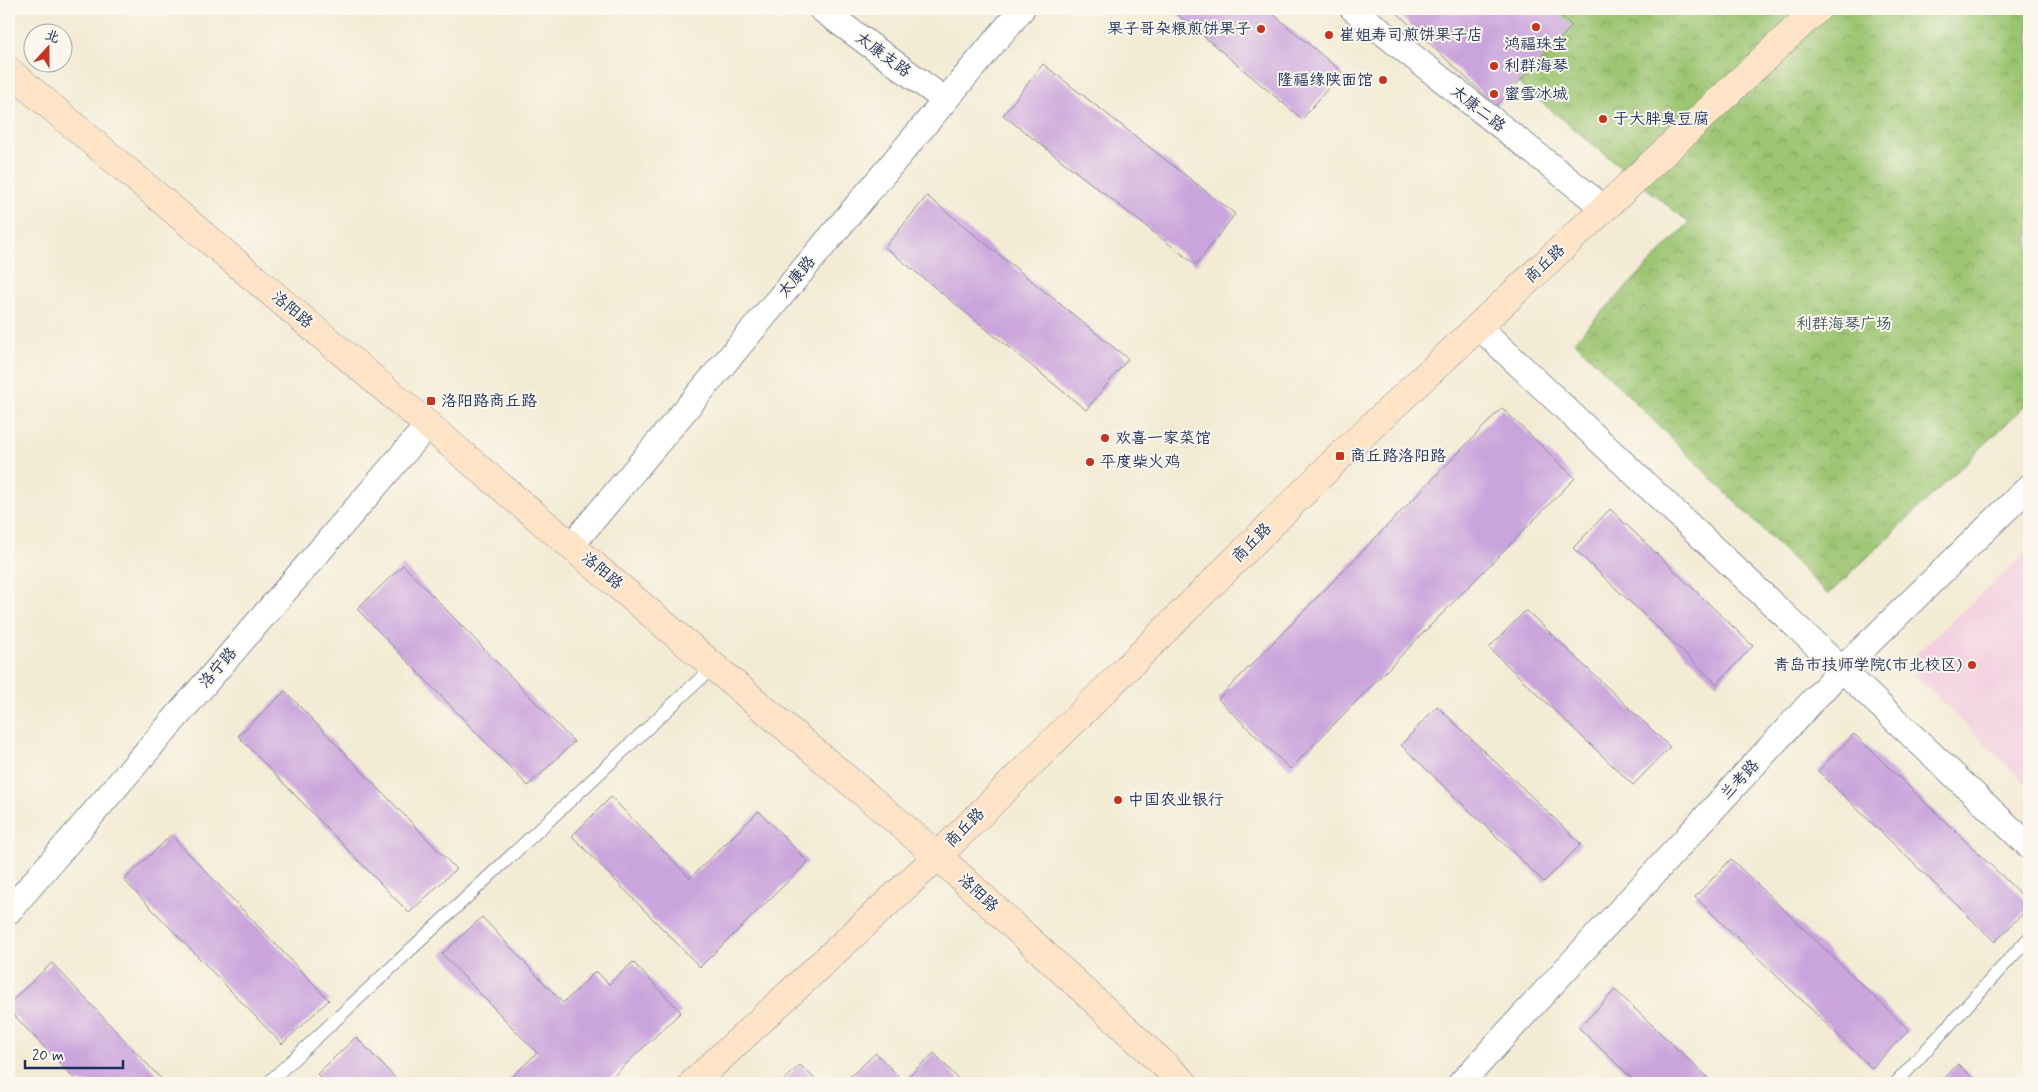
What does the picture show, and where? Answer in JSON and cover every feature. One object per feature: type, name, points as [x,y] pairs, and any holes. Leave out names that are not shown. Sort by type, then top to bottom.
[{"type":"street","name":"太康支路","points":[[821,9],[945,100]]},
{"type":"street","name":"太康路","points":[[571,546],[1022,9]]},
{"type":"street","name":"太康二路","points":[[1353,9],[1604,208]]},
{"type":"street","name":"商丘路","points":[[701,1081],[938,856],[1340,456],[1817,9]]},
{"type":"street","name":"洛阳路","points":[[9,71],[938,856],[1184,1083]]},
{"type":"street","points":[[1478,326],[2029,846]]},
{"type":"street","name":"洛宁路","points":[[9,911],[428,425]]},
{"type":"street","name":"兰考路","points":[[1461,1083],[1842,670],[2029,487]]},
{"type":"lane","points":[[268,1083],[714,666]]},
{"type":"lane","points":[[1896,1083],[2029,938]]},
{"type":"shaded area","name":"青岛市技师学院(市北校区)","points":[[2029,550],[2029,787],[1915,675],[1915,655]]},
{"type":"green space","name":"利群海琴广场","points":[[1428,9],[2029,9],[2029,402],[1828,595],[1574,341],[1689,223]]},
{"type":"building","points":[[1171,9],[1267,9],[1342,72],[1302,119]]},
{"type":"building","name":"利群海琴","points":[[1393,9],[1554,9],[1572,26],[1496,106]]},
{"type":"building","points":[[1043,64],[1235,214],[1196,265],[1003,115]]},
{"type":"building","points":[[927,196],[1128,359],[1086,410],[885,247]]},
{"type":"building","points":[[1502,408],[1575,478],[1290,769],[1218,699]]},
{"type":"building","points":[[1610,509],[1753,646],[1717,684],[1573,548]]},
{"type":"building","points":[[403,565],[574,742],[528,786],[357,609]]},
{"type":"building","points":[[1526,610],[1670,747],[1633,785],[1489,648]]},
{"type":"building","points":[[285,691],[456,869],[409,913],[238,736]]},
{"type":"building","points":[[1437,706],[1581,844],[1544,882],[1401,745]]},
{"type":"building","points":[[1854,734],[2029,902],[2029,907],[1995,942],[1818,771]]},
{"type":"building","points":[[611,797],[690,878],[759,811],[808,862],[700,967],[572,836]]},
{"type":"building","points":[[171,835],[329,1000],[282,1044],[124,880]]},
{"type":"building","points":[[1731,859],[1909,1030],[1872,1068],[1695,897]]},
{"type":"building","points":[[482,917],[563,1003],[596,971],[609,984],[633,962],[681,1012],[606,1083],[505,1083],[537,1053],[442,954]]},
{"type":"building","points":[[52,963],[165,1083],[78,1083],[9,1010],[9,1003]]},
{"type":"building","points":[[1615,990],[1713,1083],[1637,1083],[1579,1028]]},
{"type":"building","points":[[356,1037],[400,1083],[326,1083],[317,1074]]},
{"type":"building","points":[[876,1053],[903,1081],[934,1053],[962,1083],[843,1083]]},
{"type":"building","points":[[1958,1064],[1978,1083],[1940,1083]]},
{"type":"building","points":[[800,1065],[819,1083],[781,1083]]},
{"type":"place","name":"鸿福珠宝","points":[[1536,27]]},
{"type":"place","name":"果子哥杂粮煎饼果子","points":[[1261,29]]},
{"type":"place","name":"崔姐寿司煎饼果子店","points":[[1329,35]]},
{"type":"place","name":"利群海琴","points":[[1494,66]]},
{"type":"place","name":"隆福缘陕面馆","points":[[1383,80]]},
{"type":"place","name":"蜜雪冰城","points":[[1494,94]]},
{"type":"place","name":"于大胖臭豆腐","points":[[1603,119]]},
{"type":"place","name":"洛阳路商丘路","points":[[431,401]]},
{"type":"place","name":"欢喜一家菜馆","points":[[1105,438]]},
{"type":"place","name":"商丘路洛阳路","points":[[1340,456]]},
{"type":"place","name":"平度柴火鸡","points":[[1090,462]]},
{"type":"place","name":"青岛市技师学院(市北校区)","points":[[1972,665]]},
{"type":"place","name":"中国农业银行","points":[[1118,800]]}]
